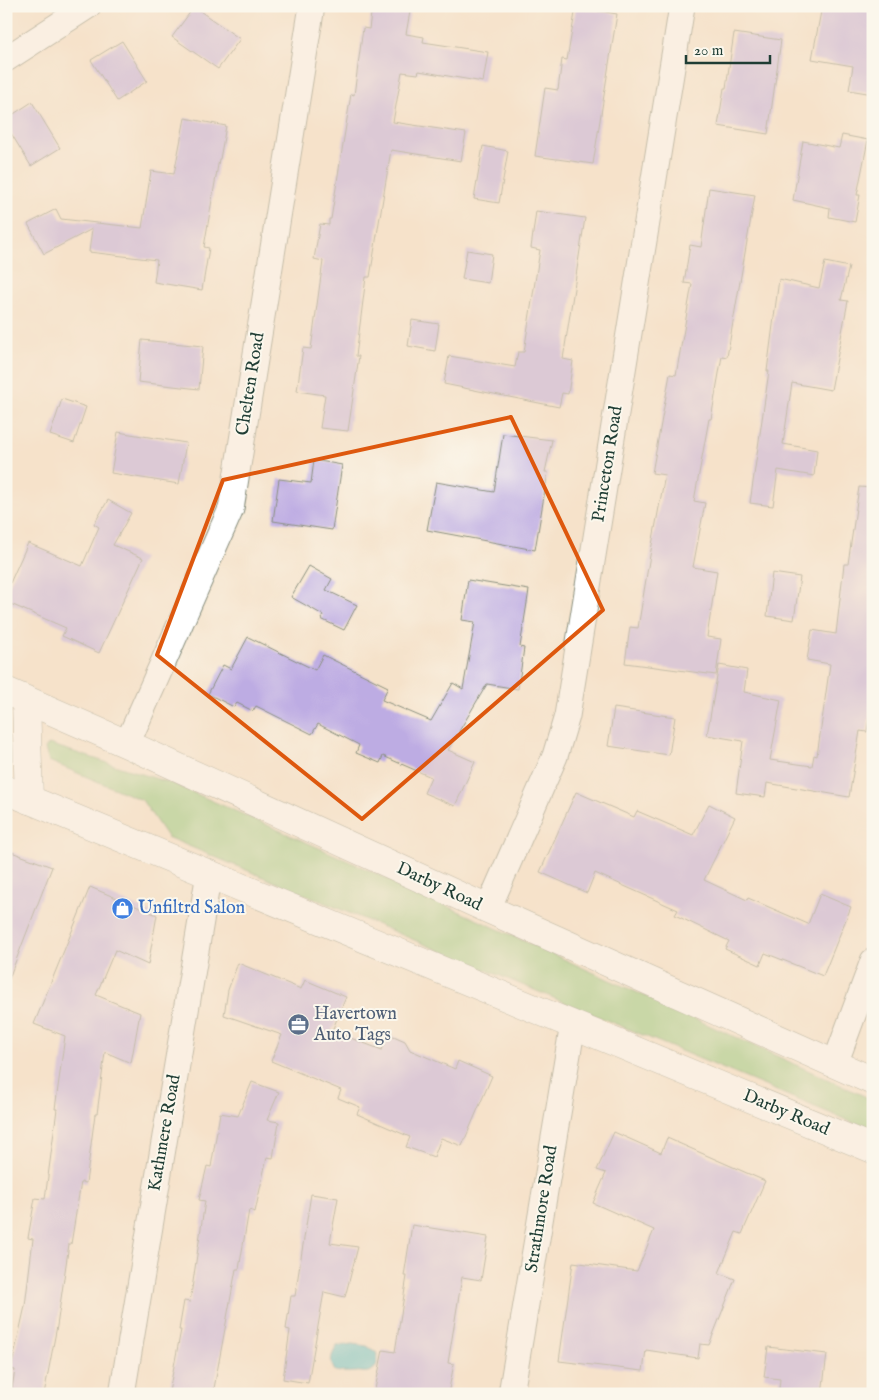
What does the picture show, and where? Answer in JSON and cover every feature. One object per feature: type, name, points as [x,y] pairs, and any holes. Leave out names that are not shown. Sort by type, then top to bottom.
[{"type":"main road","name":"Darby Road","points":[[16,696],[127,744],[488,909],[873,1081]]},
{"type":"main road","points":[[16,696],[17,795]]},
{"type":"main road","name":"Darby Road","points":[[17,795],[873,1149]]},
{"type":"street","points":[[6,59],[88,6]]},
{"type":"street","name":"Chelten Road","points":[[127,744],[231,509],[312,6]]},
{"type":"street","name":"Princeton Road","points":[[488,909],[555,756],[567,716],[682,6]]},
{"type":"street","name":"Kathmere Road","points":[[122,1394],[209,873]]},
{"type":"street","points":[[835,1064],[873,961]]},
{"type":"street","name":"Strathmore Road","points":[[511,1394],[573,1024]]},
{"type":"highlighted area","points":[[511,417],[603,610],[362,819],[157,655],[223,480]]},
{"type":"green space","points":[[49,744],[176,785],[333,854],[873,1100],[873,1131],[167,837],[142,800],[49,761],[45,749]]},
{"type":"water","points":[[352,1344],[367,1346],[376,1352],[377,1361],[374,1369],[366,1372],[335,1371],[332,1358],[337,1346]]},
{"type":"building","points":[[372,6],[411,6],[406,34],[424,37],[423,42],[488,52],[483,82],[419,71],[418,74],[402,72],[393,122],[466,133],[461,161],[391,150],[370,277],[366,277],[356,356],[359,356],[348,431],[320,428],[325,395],[297,391],[303,348],[311,349],[323,261],[314,259],[320,224],[329,225],[329,219],[331,219],[351,94],[354,95],[363,28],[369,29]]},
{"type":"building","points":[[822,6],[873,6],[873,94],[849,90],[853,66],[812,59]]},
{"type":"building","points":[[194,7],[240,39],[218,69],[172,37]]},
{"type":"building","points":[[576,7],[617,14],[593,164],[535,156],[545,88],[558,90],[562,59],[567,60]]},
{"type":"building","points":[[734,33],[781,40],[768,134],[718,126]]},
{"type":"building","points":[[122,41],[147,81],[117,101],[91,60]]},
{"type":"building","points":[[32,102],[60,148],[31,166],[6,125],[6,119]]},
{"type":"building","points":[[185,118],[226,126],[204,247],[209,248],[202,290],[154,282],[157,260],[89,252],[92,229],[44,254],[28,224],[56,209],[61,219],[142,228],[151,171],[174,174]]},
{"type":"building","points":[[842,135],[868,140],[857,195],[860,195],[855,222],[829,217],[830,208],[793,200],[803,141],[839,148]]},
{"type":"building","points":[[483,146],[508,151],[499,203],[474,199]]},
{"type":"building","points":[[709,188],[755,195],[727,357],[722,356],[694,501],[705,503],[693,567],[717,571],[707,637],[721,639],[716,675],[625,663],[630,627],[638,628],[665,475],[652,473],[670,374],[676,375],[692,284],[684,283],[690,245],[701,247]]},
{"type":"building","points":[[536,211],[585,218],[563,359],[573,361],[568,394],[562,393],[559,407],[444,384],[449,356],[515,367],[518,352],[524,352],[540,250],[531,248]]},
{"type":"building","points":[[467,250],[492,254],[488,283],[462,279]]},
{"type":"building","points":[[825,262],[849,267],[841,300],[848,301],[831,390],[792,383],[783,444],[817,450],[814,476],[778,470],[773,506],[750,503],[769,371],[767,371],[779,279],[819,288]]},
{"type":"building","points":[[412,320],[439,324],[435,351],[408,346]]},
{"type":"building","points":[[142,340],[203,346],[199,389],[138,382]]},
{"type":"building","points":[[62,399],[86,407],[74,443],[50,435]]},
{"type":"building","points":[[118,432],[186,443],[179,484],[111,473]]},
{"type":"building","points":[[503,434],[552,440],[545,472],[548,472],[535,550],[427,530],[436,482],[494,492]]},
{"type":"building","points":[[314,460],[342,465],[332,530],[273,521],[279,479],[311,483]]},
{"type":"building","points":[[859,487],[873,488],[873,691],[867,732],[860,731],[849,797],[767,783],[765,797],[736,793],[743,741],[707,735],[719,665],[747,670],[744,692],[781,700],[770,760],[812,766],[814,755],[817,756],[830,664],[807,660],[812,630],[836,634],[844,564],[848,564]]},
{"type":"building","points":[[108,500],[131,513],[113,545],[143,558],[99,653],[62,636],[66,628],[6,602],[6,592],[28,543],[82,566],[99,527],[94,524]]},
{"type":"building","points":[[309,566],[332,579],[326,590],[357,605],[344,630],[321,619],[323,615],[291,597]]},
{"type":"building","points":[[772,573],[800,577],[794,620],[767,616]]},
{"type":"building","points":[[468,580],[529,590],[520,647],[524,648],[518,689],[487,684],[448,750],[475,762],[455,806],[424,793],[431,777],[383,756],[380,763],[356,753],[359,745],[318,724],[312,734],[256,706],[253,711],[237,703],[234,707],[208,694],[223,665],[231,669],[248,637],[315,670],[323,655],[388,687],[382,700],[431,721],[453,683],[463,689],[475,622],[462,620]]},
{"type":"building","points":[[614,708],[675,717],[669,755],[608,746]]},
{"type":"building","points":[[576,792],[634,817],[637,811],[693,835],[709,804],[735,817],[704,880],[747,900],[748,898],[808,924],[820,894],[851,907],[823,976],[765,953],[760,965],[725,949],[729,941],[675,915],[678,910],[595,873],[587,893],[540,872]]},
{"type":"building","points":[[6,850],[52,867],[8,981],[6,981]]},
{"type":"building","points":[[90,887],[157,915],[148,965],[115,950],[96,995],[140,1013],[131,1063],[105,1052],[86,1183],[81,1182],[44,1394],[11,1394],[15,1370],[11,1369],[25,1306],[33,1239],[28,1238],[35,1198],[45,1199],[65,1036],[34,1024]]},
{"type":"building","points":[[238,963],[301,989],[305,980],[346,997],[332,1031],[382,1050],[389,1034],[405,1041],[410,1050],[455,1069],[458,1061],[492,1076],[462,1146],[441,1138],[434,1157],[406,1147],[410,1137],[357,1114],[360,1107],[338,1098],[341,1090],[271,1061],[282,1035],[224,1015],[228,990]]},
{"type":"building","points":[[252,1082],[279,1092],[267,1120],[279,1122],[273,1158],[267,1157],[255,1212],[249,1210],[239,1269],[236,1269],[213,1394],[169,1392],[181,1330],[179,1330],[184,1301],[190,1302],[205,1201],[199,1200],[207,1166],[211,1167],[220,1113],[238,1116]]},
{"type":"building","points":[[614,1132],[661,1153],[667,1138],[765,1181],[742,1234],[736,1232],[719,1273],[735,1279],[709,1345],[700,1344],[698,1358],[646,1350],[643,1371],[559,1361],[573,1262],[637,1271],[654,1230],[593,1203],[606,1173],[597,1170]]},
{"type":"building","points":[[311,1194],[338,1198],[330,1243],[358,1247],[345,1297],[324,1292],[308,1383],[283,1379],[290,1330],[286,1329],[291,1296],[295,1296]]},
{"type":"building","points":[[412,1225],[488,1237],[481,1280],[462,1277],[448,1363],[454,1364],[448,1394],[374,1394],[383,1350],[395,1352],[407,1276],[404,1276]]},
{"type":"building","points":[[768,1347],[827,1354],[822,1394],[779,1389],[780,1379],[764,1377]]},
{"type":"place","name":"Unfiltrd Salon","points":[[122,908]]},
{"type":"place","name":"Havertown Auto Tags","points":[[298,1024]]}]
